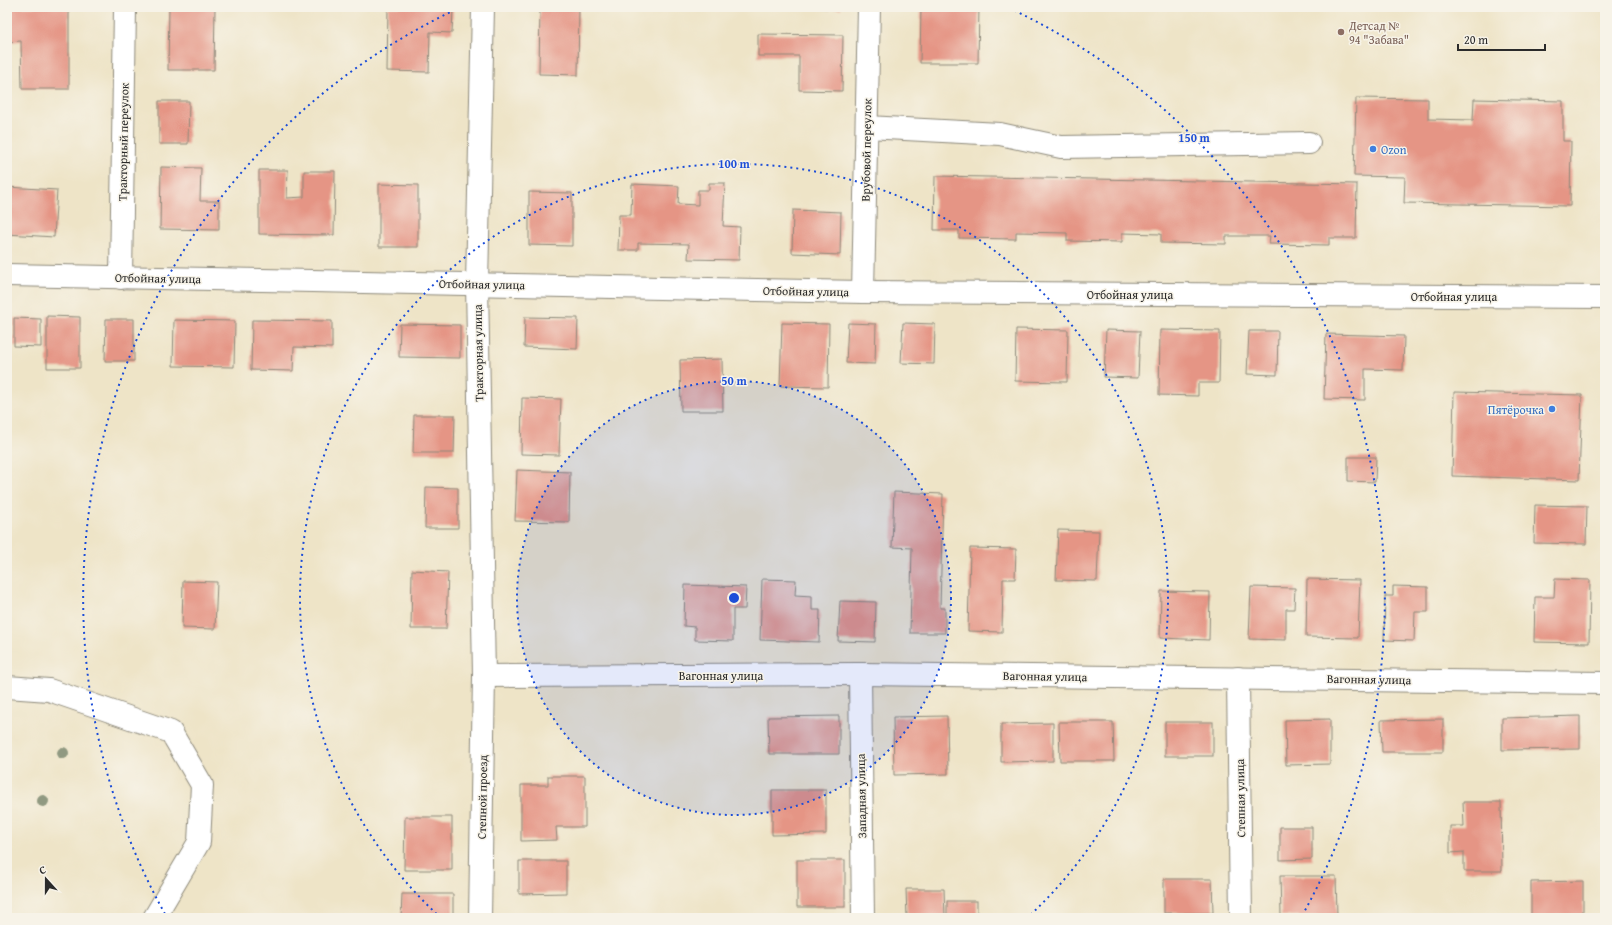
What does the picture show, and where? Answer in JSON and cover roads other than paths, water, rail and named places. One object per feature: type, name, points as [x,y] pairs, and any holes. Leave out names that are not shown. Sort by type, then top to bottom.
[{"type":"street","name":"Тракторный переулок","points":[[121,278],[125,7]]},
{"type":"street","name":"Тракторная улица","points":[[483,7],[477,284],[484,676]]},
{"type":"street","name":"Врубовой переулок","points":[[863,292],[869,7]]},
{"type":"street","points":[[867,127],[1000,134],[1061,147],[1309,143]]},
{"type":"street","name":"Отбойная улица","points":[[7,275],[863,292],[1605,297]]},
{"type":"street","name":"Вагонная улица","points":[[484,676],[860,674],[1605,683]]},
{"type":"street","name":"Западная улица","points":[[860,674],[863,918]]},
{"type":"street","name":"Степной проезд","points":[[480,918],[484,676]]},
{"type":"street","name":"Степная улица","points":[[1238,678],[1241,918]]},
{"type":"street","points":[[7,687],[49,690],[171,732],[202,785],[199,842],[154,918]]},
{"type":"place","name":"Детсад № 94 \"Забава\"","points":[[1341,32]]},
{"type":"place","name":"Ozon","points":[[1373,149]]},
{"type":"place","name":"Пятёрочка","points":[[1552,409]]}]
